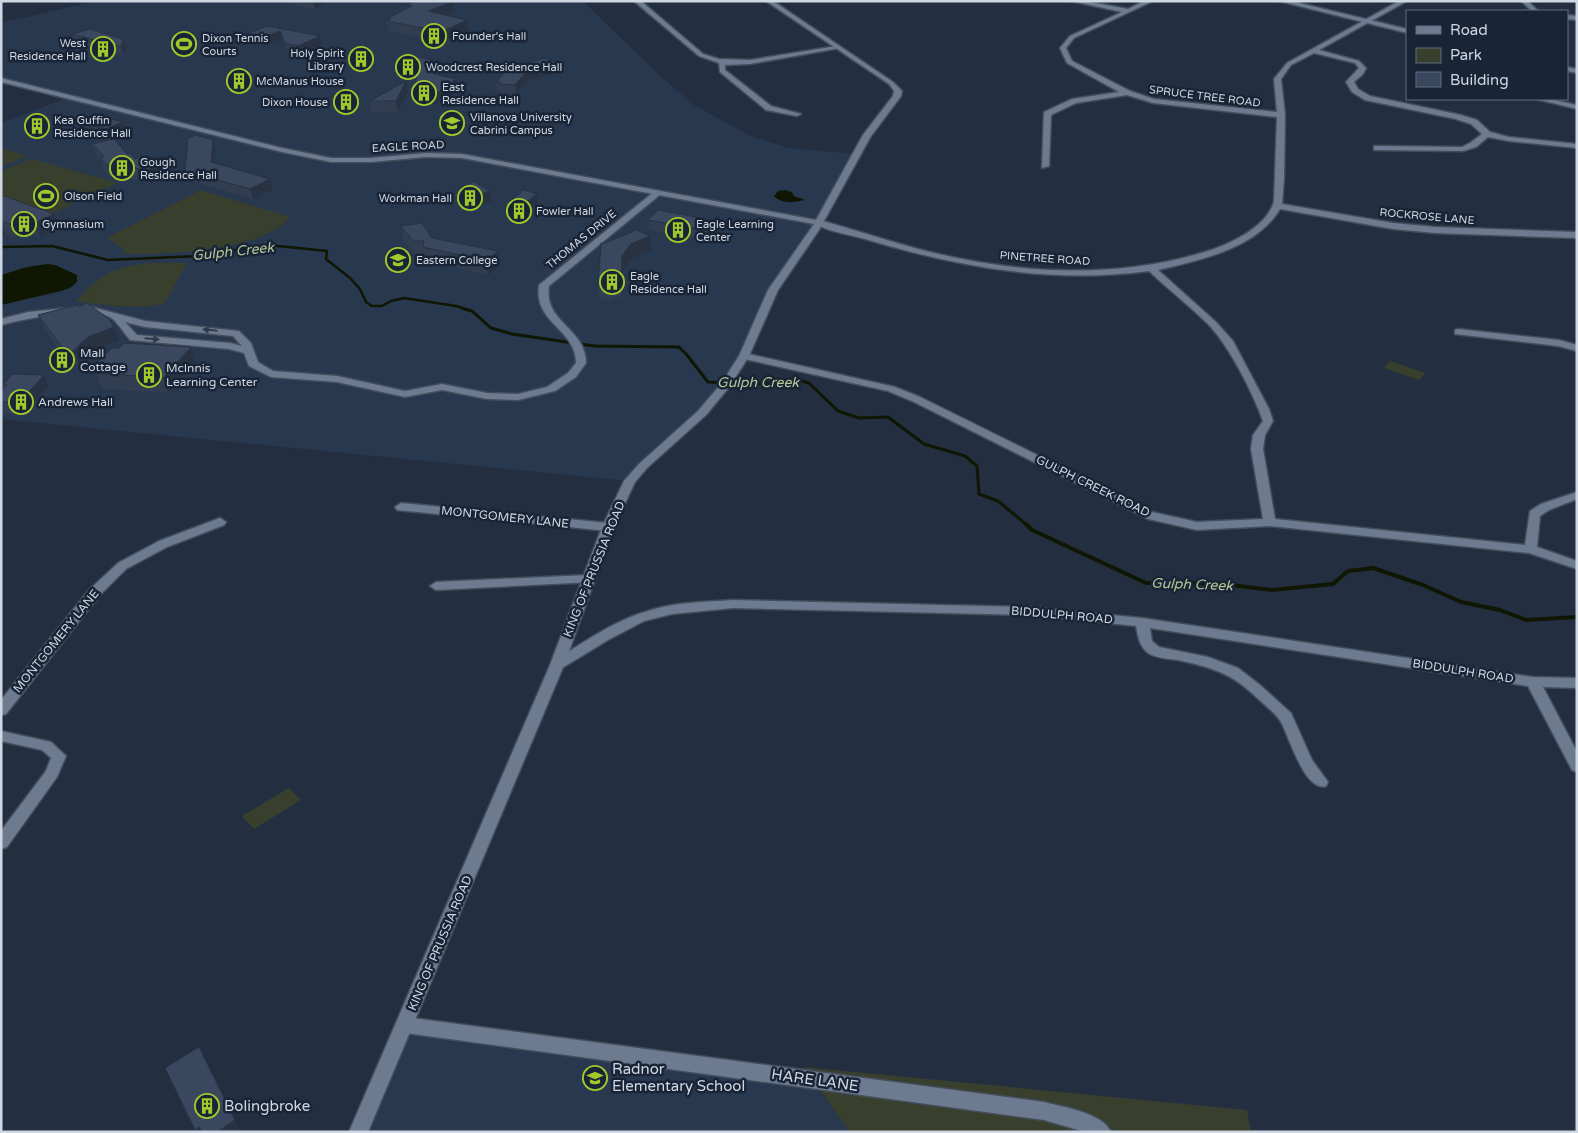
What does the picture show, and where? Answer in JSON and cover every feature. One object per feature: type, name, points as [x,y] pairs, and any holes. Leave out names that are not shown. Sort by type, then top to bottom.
[{"type":"street","points":[[637,1],[701,55],[724,62],[750,62],[837,48]]},
{"type":"street","name":"KING OF PRUSSIA ROAD","points":[[358,1132],[557,665],[608,527],[630,480],[702,413],[727,381],[744,356],[773,290],[819,223],[866,135],[893,104],[898,91],[891,83],[769,1]]},
{"type":"street","points":[[1074,1],[1128,11]]},
{"type":"street","name":"SPRUCE TREE ROAD","points":[[1150,1],[1072,37],[1063,48],[1069,62],[1127,94],[1153,101],[1281,116]]},
{"type":"street","points":[[1282,1],[1406,31]]},
{"type":"street","points":[[1278,206],[1281,116],[1277,82],[1280,73],[1289,64],[1404,1]]},
{"type":"street","points":[[1524,1],[1533,10]]},
{"type":"street","points":[[1314,51],[1357,62],[1363,68],[1361,73],[1350,82],[1354,90],[1368,98],[1382,102],[1423,107],[1474,122],[1487,134],[1509,139],[1577,146]]},
{"type":"street","points":[[724,62],[722,71],[769,108],[797,114]]},
{"type":"street","name":"EAGLE ROAD","points":[[1,80],[282,150],[331,160],[371,160],[426,155],[462,156],[753,209],[819,223]]},
{"type":"street","points":[[1045,166],[1046,114],[1054,108],[1071,102],[1127,94]]},
{"type":"street","points":[[1545,100],[1577,107]]},
{"type":"street","points":[[1377,148],[1463,149],[1473,145],[1487,134]]},
{"type":"street","name":"THOMAS DRIVE","points":[[114,315],[145,324],[236,333],[246,343],[247,351],[253,364],[271,374],[337,379],[405,394],[442,387],[487,396],[518,397],[551,389],[572,375],[581,363],[580,350],[544,305],[542,293],[544,285],[658,193]]},
{"type":"street","name":"PINETREE ROAD","points":[[819,223],[946,258],[1022,270],[1083,274],[1153,270],[1199,258],[1238,242],[1266,221],[1278,206]]},
{"type":"street","name":"ROCKROSE LANE","points":[[1278,206],[1393,226],[1435,230],[1577,235]]},
{"type":"street","points":[[1153,270],[1213,324],[1229,343],[1264,409],[1268,421],[1259,435],[1257,449],[1270,522]]},
{"type":"street","points":[[1,322],[28,315],[68,310],[88,310],[114,315],[134,338],[230,346],[247,351]]},
{"type":"street","points":[[1458,332],[1559,343],[1577,348]]},
{"type":"street","name":"GULPH CREEK ROAD","points":[[744,356],[891,389],[916,399],[1148,514],[1196,526],[1270,522],[1531,549],[1577,564]]},
{"type":"street","points":[[1531,549],[1534,514],[1545,507],[1577,495]]},
{"type":"street","name":"MONTGOMERY LANE","points":[[401,507],[608,527]]},
{"type":"street","name":"MONTGOMERY LANE","points":[[1,710],[94,593],[122,566],[163,544],[220,522]]},
{"type":"street","points":[[436,586],[588,579]]},
{"type":"street","name":"BIDDULPH ROAD","points":[[557,665],[617,629],[650,615],[684,608],[733,604],[1029,611],[1142,622],[1532,682],[1577,683]]},
{"type":"street","points":[[1142,622],[1146,643],[1155,651],[1208,662],[1233,671],[1255,688],[1286,717],[1306,763],[1321,782]]},
{"type":"street","points":[[1532,682],[1577,766]]},
{"type":"street","points":[[1,736],[46,746],[59,756],[52,773],[1,843]]},
{"type":"street","name":"HARE LANE","points":[[405,1024],[1044,1112],[1090,1124],[1102,1132]]},
{"type":"shaded area","name":"Eastern College","points":[[96,1],[583,1],[657,73],[694,105],[750,136],[789,148],[854,154],[824,214],[773,290],[725,386],[630,481],[1,419],[1,123],[70,97],[1,80],[1,23]]},
{"type":"shaded area","points":[[785,190],[805,200],[785,202],[774,196],[778,191]]},
{"type":"shaded area","points":[[55,265],[77,275],[77,282],[70,288],[61,291],[1,305],[1,275],[27,267]]},
{"type":"shaded area","name":"Radnor Elementary School","points":[[405,1025],[803,1068],[850,1132],[358,1132]]},
{"type":"green space","points":[[1,148],[28,156],[1,167]]},
{"type":"green space","name":"Olson Field","points":[[32,159],[118,183],[45,217],[1,205],[1,171]]},
{"type":"green space","points":[[201,190],[290,217],[277,229],[259,238],[213,249],[188,252],[124,254],[124,249],[107,238]]},
{"type":"green space","points":[[147,263],[187,263],[165,303],[132,307],[76,302],[92,285],[107,274],[124,267]]},
{"type":"green space","points":[[1390,361],[1425,373],[1419,380],[1384,368]]},
{"type":"green space","points":[[289,788],[301,800],[254,829],[242,816]]},
{"type":"green space","points":[[803,1067],[1247,1110],[1251,1132],[850,1132]]},
{"type":"building","points":[[415,1],[452,2],[428,11],[467,20],[437,34],[418,30],[423,28],[386,21],[391,19],[388,18],[412,6],[407,5]]},
{"type":"building","points":[[267,26],[320,36],[298,46],[285,43],[280,31],[261,38],[244,35]]},
{"type":"building","points":[[90,29],[123,39],[121,47],[72,34]]},
{"type":"building","points":[[418,57],[432,60],[434,74],[456,79],[437,93],[415,92]]},
{"type":"building","points":[[544,58],[558,63],[526,72],[515,85],[498,84],[500,82],[496,82],[508,69]]},
{"type":"building","points":[[406,81],[396,101],[370,101]]},
{"type":"building","points":[[100,116],[123,122],[106,129],[86,123]]},
{"type":"building","points":[[196,135],[213,140],[211,162],[270,179],[250,189],[185,171],[188,138]]},
{"type":"building","points":[[114,139],[127,154],[131,154],[135,159],[141,156],[162,163],[146,171],[118,163],[108,165],[100,157],[104,156],[92,144]]},
{"type":"building","points":[[474,182],[490,191],[478,195],[461,187]]},
{"type":"building","points":[[524,190],[537,194],[521,206],[508,203]]},
{"type":"building","points":[[4,196],[54,214],[34,223],[17,221],[10,224],[1,221],[1,197]]},
{"type":"building","points":[[658,210],[706,219],[705,221],[716,223],[708,231],[648,220]]},
{"type":"building","points":[[422,223],[432,238],[498,251],[486,261],[423,247],[424,241],[413,241],[401,226]]},
{"type":"building","points":[[637,230],[650,236],[631,244],[622,256],[621,282],[613,282],[613,286],[601,286],[601,283],[598,284],[601,243]]},
{"type":"building","points":[[87,303],[109,319],[114,327],[88,337],[73,351],[64,350],[38,315],[77,305],[79,307]]},
{"type":"building","points":[[124,343],[191,347],[163,378],[96,373],[103,366],[94,366],[112,348],[119,348]]},
{"type":"building","points":[[12,374],[44,375],[20,402],[1,402],[1,391],[7,385],[3,385]]},
{"type":"building","name":"Bolingbroke","points":[[199,1047],[235,1120],[217,1132],[202,1132],[199,1127],[195,1130],[165,1068]]},
{"type":"waterway","name":"Gulph Creek","points":[[1,247],[52,246],[108,260],[198,256],[268,245],[327,251],[326,259],[350,278],[360,289],[366,302],[372,306],[382,306],[391,301],[404,298],[456,306],[468,310]]},
{"type":"waterway","name":"Gulph Creek","points":[[464,309],[468,310]]},
{"type":"waterway","name":"Gulph Creek","points":[[468,310],[472,311],[491,328],[512,334],[594,346],[679,347],[708,382],[773,384],[795,379],[809,383],[838,411],[859,418],[888,417],[924,444],[965,456],[977,466],[979,494],[998,501],[1027,525]]},
{"type":"waterway","name":"Gulph Creek","points":[[1027,525],[1032,530],[1146,583],[1214,583],[1272,590],[1333,584],[1348,571],[1373,568],[1423,585],[1461,602],[1500,610],[1526,620],[1577,617]]},
{"type":"place","name":"Founder's Hall","points":[[434,36]]},
{"type":"place","name":"Dixon Tennis Courts","points":[[184,44]]},
{"type":"place","name":"West Residence Hall","points":[[103,49]]},
{"type":"place","name":"Holy Spirit Library","points":[[361,59]]},
{"type":"place","name":"Woodcrest Residence Hall","points":[[408,67]]},
{"type":"place","name":"McManus House","points":[[239,81]]},
{"type":"place","name":"East Residence Hall","points":[[424,93]]},
{"type":"place","name":"Dixon House","points":[[346,102]]},
{"type":"place","name":"Villanova University Cabrini Campus","points":[[452,123]]},
{"type":"place","name":"Kea Guffin Residence Hall","points":[[37,126]]},
{"type":"place","name":"Gough Residence Hall","points":[[122,168]]},
{"type":"place","name":"Olson Field","points":[[46,196]]},
{"type":"place","name":"Workman Hall","points":[[470,198]]},
{"type":"place","name":"Fowler Hall","points":[[519,211]]},
{"type":"place","name":"Gymnasium","points":[[24,224]]},
{"type":"place","name":"Eagle Learning Center","points":[[678,230]]},
{"type":"place","name":"Eastern College","points":[[398,260]]},
{"type":"place","name":"Eagle Residence Hall","points":[[612,282]]},
{"type":"place","name":"Mall Cottage","points":[[62,360]]},
{"type":"place","name":"McInnis Learning Center","points":[[149,375]]},
{"type":"place","name":"Andrews Hall","points":[[21,402]]},
{"type":"place","name":"Radnor Elementary School","points":[[595,1078]]},
{"type":"place","name":"Bolingbroke","points":[[207,1106]]}]
